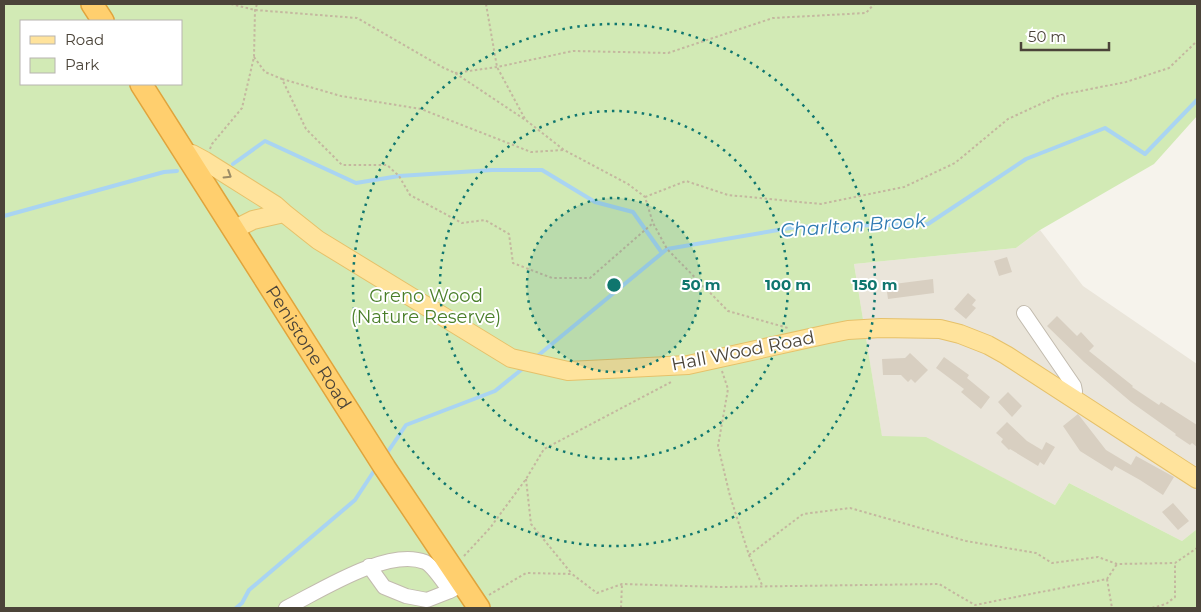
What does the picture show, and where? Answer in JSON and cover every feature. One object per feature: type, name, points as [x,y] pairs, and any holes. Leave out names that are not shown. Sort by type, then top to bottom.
[{"type":"highway","points":[[92,4],[102,20]]},
{"type":"highway","name":"Penistone Road","points":[[143,85],[455,581],[478,605]]},
{"type":"main road","name":"Hall Wood Road","points":[[185,154],[192,154],[205,161],[275,205],[318,240],[511,358],[568,371],[688,365],[718,360],[848,330],[889,328],[940,329],[960,334],[988,345],[1197,478]]},
{"type":"main road","points":[[233,230],[254,220],[284,214]]},
{"type":"lane","points":[[1024,313],[1074,386],[1073,398]]},
{"type":"lane","points":[[286,608],[369,566],[403,558],[427,563],[455,581],[428,600],[406,596],[384,587],[369,566]]},
{"type":"path","points":[[231,4],[255,10],[357,18],[442,68],[456,72],[564,150],[628,184],[645,197],[653,223],[667,250],[728,311],[794,330],[808,338]]},
{"type":"path","points":[[205,161],[212,144],[242,108],[254,57],[255,10],[257,4]]},
{"type":"path","points":[[486,4],[497,68],[526,121]]},
{"type":"path","points":[[456,72],[497,68],[573,51],[668,52],[773,18],[866,13],[874,4]]},
{"type":"path","points":[[645,197],[686,181],[728,195],[821,204],[904,187],[955,163],[1008,119],[1060,95],[1126,82],[1169,68],[1197,41]]},
{"type":"path","points":[[254,57],[265,72],[282,79],[341,96],[421,109],[531,152],[564,150]]},
{"type":"path","points":[[282,79],[306,129],[342,166],[387,165],[399,176],[410,195],[462,223],[485,220],[509,234],[514,263],[552,278],[590,278],[653,223]]},
{"type":"path","points":[[718,360],[728,389],[718,446],[730,496],[749,555],[762,586]]},
{"type":"path","points":[[455,581],[490,528],[526,479],[544,448],[682,376],[688,365]]},
{"type":"path","points":[[526,479],[531,524],[572,574],[597,593],[622,584],[762,586],[939,584],[975,605],[1108,579]]},
{"type":"path","points":[[749,555],[804,514],[850,508],[966,542],[1036,553],[1052,563],[1098,557],[1117,564],[1175,563],[1197,548]]},
{"type":"path","points":[[1152,608],[1166,604],[1175,597],[1175,563]]},
{"type":"path","points":[[1112,608],[1108,579],[1117,564]]},
{"type":"path","points":[[478,605],[526,573],[572,574]]},
{"type":"path","points":[[620,608],[622,584]]},
{"type":"shaded area","points":[[1040,230],[1083,286],[1197,364],[1197,529],[1182,541],[1069,483],[1055,505],[926,438],[882,437],[854,264],[1016,248]]},
{"type":"green space","name":"Greno Wood (Nature Reserve)","points":[[4,4],[1197,4],[1197,116],[1154,164],[1040,230],[1016,248],[854,264],[882,436],[926,437],[1055,505],[1069,483],[1182,541],[1197,529],[1197,608],[4,608]]},
{"type":"building","points":[[1007,257],[1012,272],[999,276],[994,261]]},
{"type":"building","points":[[933,279],[934,293],[888,299],[886,285]]},
{"type":"building","points":[[968,293],[976,300],[972,305],[976,308],[966,319],[954,309]]},
{"type":"building","points":[[1057,316],[1077,336],[1081,332],[1094,346],[1089,351],[1132,387],[1159,405],[1161,402],[1197,425],[1197,447],[1192,443],[1190,445],[1175,435],[1131,402],[1084,362],[1047,326]]},
{"type":"building","points":[[910,353],[928,370],[915,383],[911,379],[908,382],[901,375],[883,375],[882,359],[905,358]]},
{"type":"building","points":[[944,357],[969,375],[967,378],[990,397],[981,409],[961,392],[964,389],[936,368]]},
{"type":"building","points":[[1008,392],[1022,406],[1012,417],[998,402]]},
{"type":"building","points":[[1078,414],[1106,450],[1131,465],[1136,456],[1174,477],[1163,495],[1115,466],[1112,471],[1080,451],[1063,426]]},
{"type":"building","points":[[1007,422],[1027,441],[1042,450],[1046,442],[1055,447],[1044,465],[1040,462],[1038,466],[1009,450],[1001,442],[1003,439],[996,433]]},
{"type":"building","points":[[1173,503],[1189,521],[1178,530],[1162,512]]},
{"type":"waterway","name":"Charlton Brook","points":[[535,358],[667,249],[796,227],[928,224],[1026,159],[1105,128],[1145,154],[1197,100]]},
{"type":"waterway","points":[[233,164],[265,141],[356,183],[399,176],[492,170],[542,170],[595,202],[633,212],[662,253]]},
{"type":"waterway","points":[[4,216],[164,172],[177,171]]},
{"type":"waterway","name":"Charlton Brook","points":[[385,456],[406,425],[495,391],[526,366]]},
{"type":"waterway","name":"Charlton Brook","points":[[236,608],[242,603],[249,590],[355,500],[376,468]]}]
